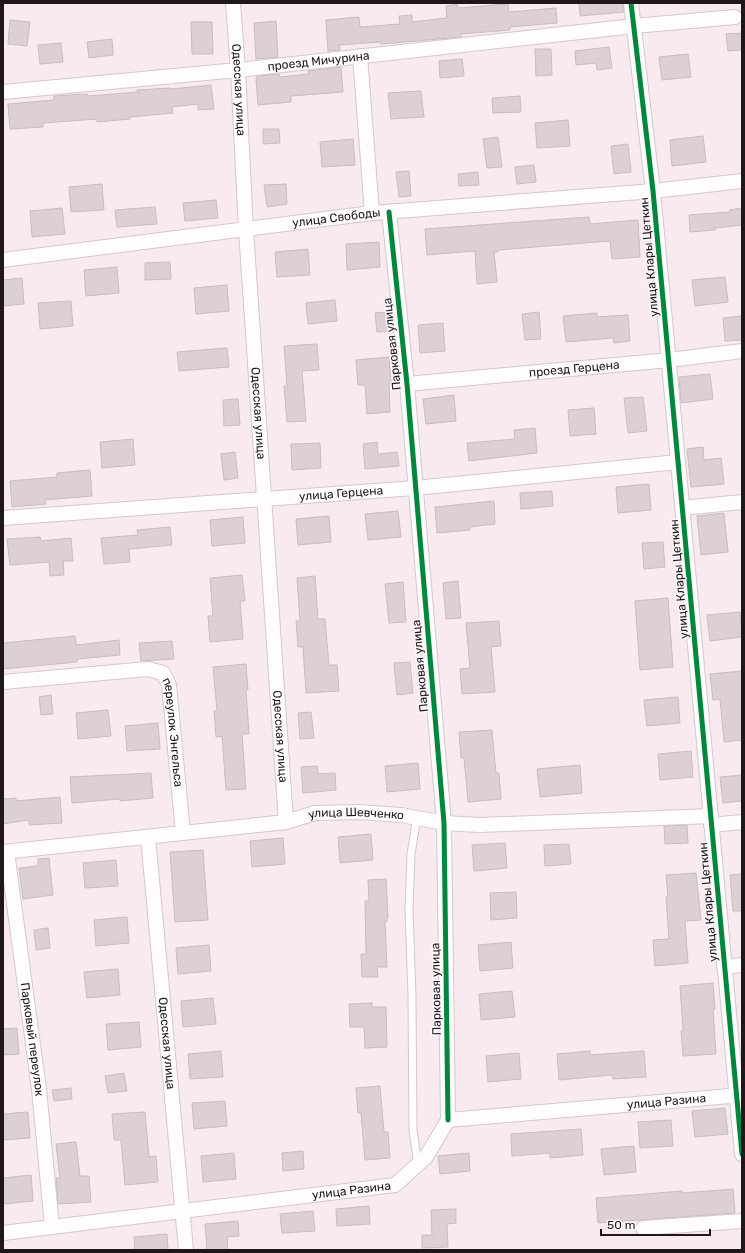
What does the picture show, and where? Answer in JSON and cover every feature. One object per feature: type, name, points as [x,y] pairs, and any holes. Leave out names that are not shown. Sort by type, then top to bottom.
[{"type":"street","name":"Одесская улица","points":[[233,3],[246,230],[286,822]]},
{"type":"street","name":"улица Клары Цеткин","points":[[631,3],[653,191],[724,967],[739,1095],[742,1154]]},
{"type":"street","name":"проезд Мичурина","points":[[3,92],[238,70],[634,26],[735,18]]},
{"type":"street","points":[[360,56],[372,213]]},
{"type":"street","name":"улица Свободы","points":[[3,260],[372,213],[653,191],[742,181]]},
{"type":"street","name":"Парковая улица","points":[[389,212],[407,384],[444,824],[448,1120]]},
{"type":"street","name":"проезд Герцена","points":[[407,384],[669,360],[742,351]]},
{"type":"street","name":"улица Герцена","points":[[3,518],[415,488],[678,462]]},
{"type":"street","points":[[682,508],[742,502]]},
{"type":"street","name":"переулок Энгельса","points":[[3,682],[148,669],[163,673],[169,684],[183,833]]},
{"type":"street","name":"улица Шевченко","points":[[5,852],[286,822],[315,813],[358,812],[417,817],[444,824],[480,826],[711,821],[742,822]]},
{"type":"street","name":"Одесская улица","points":[[148,837],[186,1250]]},
{"type":"street","name":"Парковый переулок","points":[[5,852],[39,1089],[52,1227]]},
{"type":"street","points":[[724,967],[742,965]]},
{"type":"street","name":"улица Разина","points":[[3,1233],[395,1185],[426,1157],[448,1120],[739,1095]]},
{"type":"street","points":[[643,1228],[742,1221]]},
{"type":"lane","points":[[417,817],[411,854],[409,909],[412,1004],[413,1131],[418,1164]]},
{"type":"building","points":[[579,3],[623,3],[624,12],[580,16]]},
{"type":"building","points":[[457,4],[458,8],[508,4],[509,12],[556,8],[557,23],[510,27],[510,30],[461,34],[461,37],[381,44],[381,42],[339,45],[340,50],[328,51],[326,20],[359,17],[360,27],[400,24],[399,16],[412,15],[412,22],[447,18],[446,6]]},
{"type":"building","points":[[10,20],[30,22],[27,46],[8,44]]},
{"type":"building","points":[[276,21],[278,57],[256,59],[254,23]]},
{"type":"building","points":[[191,22],[212,22],[213,54],[192,54]]},
{"type":"building","points":[[742,33],[742,50],[728,51],[726,34]]},
{"type":"building","points":[[112,39],[113,55],[89,58],[87,42]]},
{"type":"building","points":[[61,43],[63,62],[40,64],[38,45]]},
{"type":"building","points":[[609,47],[612,68],[597,70],[596,63],[576,65],[575,51]]},
{"type":"building","points":[[535,49],[551,49],[552,75],[536,76]]},
{"type":"building","points":[[688,54],[691,77],[662,80],[659,57]]},
{"type":"building","points":[[462,59],[464,76],[440,78],[439,61]]},
{"type":"building","points":[[341,67],[343,92],[291,96],[291,102],[258,105],[257,76],[279,74],[280,77],[309,74],[308,71]]},
{"type":"building","points":[[211,85],[214,109],[198,110],[198,104],[172,107],[173,113],[130,117],[130,119],[97,122],[97,119],[43,123],[43,127],[10,129],[8,104],[54,100],[54,96],[87,94],[88,96],[138,92],[137,90],[171,89]]},
{"type":"building","points":[[421,91],[424,117],[391,119],[388,93]]},
{"type":"building","points":[[520,96],[521,112],[493,113],[492,98]]},
{"type":"building","points":[[568,120],[570,146],[537,148],[535,123]]},
{"type":"building","points":[[263,129],[279,129],[280,143],[263,144]]},
{"type":"building","points":[[703,136],[706,162],[672,166],[670,140]]},
{"type":"building","points":[[498,137],[502,167],[487,168],[483,139]]},
{"type":"building","points":[[353,139],[355,165],[322,167],[320,142]]},
{"type":"building","points":[[628,144],[631,172],[614,174],[611,146]]},
{"type":"building","points":[[534,165],[536,182],[517,184],[515,167]]},
{"type":"building","points":[[409,171],[411,196],[399,197],[396,172]]},
{"type":"building","points":[[478,172],[479,185],[459,186],[458,174]]},
{"type":"building","points":[[102,184],[104,210],[71,212],[69,187]]},
{"type":"building","points":[[286,184],[287,204],[267,207],[264,185]]},
{"type":"building","points":[[216,200],[218,218],[185,221],[183,203]]},
{"type":"building","points":[[155,207],[157,224],[117,227],[115,210]]},
{"type":"building","points":[[62,208],[65,234],[32,237],[30,211]]},
{"type":"building","points":[[742,208],[742,225],[715,228],[715,230],[690,232],[689,215],[730,212],[729,210]]},
{"type":"building","points":[[589,217],[590,224],[638,220],[640,257],[612,259],[610,241],[498,250],[498,252],[494,252],[497,282],[477,284],[475,251],[427,255],[425,229]]},
{"type":"building","points":[[379,242],[380,267],[347,270],[346,244]]},
{"type":"building","points":[[308,249],[310,275],[277,277],[275,252]]},
{"type":"building","points":[[170,262],[171,279],[145,280],[145,263]]},
{"type":"building","points":[[117,267],[119,293],[86,296],[84,270]]},
{"type":"building","points":[[725,277],[728,302],[695,306],[692,280]]},
{"type":"building","points":[[22,278],[24,304],[3,306],[3,280]]},
{"type":"building","points":[[227,285],[229,311],[196,314],[194,288]]},
{"type":"building","points":[[335,300],[337,321],[308,324],[306,303]]},
{"type":"building","points":[[71,301],[73,326],[40,329],[38,303]]},
{"type":"building","points":[[388,312],[390,331],[377,332],[375,313]]},
{"type":"building","points":[[539,312],[541,339],[525,340],[522,314]]},
{"type":"building","points":[[597,313],[597,317],[628,315],[630,341],[614,343],[613,338],[566,342],[563,316]]},
{"type":"building","points":[[742,316],[742,340],[725,341],[723,318]]},
{"type":"building","points":[[443,323],[445,351],[420,353],[418,325]]},
{"type":"building","points":[[317,344],[319,370],[302,371],[306,421],[287,422],[284,386],[287,386],[284,346]]},
{"type":"building","points":[[227,348],[229,367],[179,371],[177,352]]},
{"type":"building","points":[[389,357],[391,383],[389,383],[390,412],[367,414],[365,385],[358,385],[356,360]]},
{"type":"building","points":[[710,374],[713,399],[681,403],[679,377]]},
{"type":"building","points":[[454,395],[456,421],[426,424],[423,399]]},
{"type":"building","points":[[643,397],[647,431],[628,433],[624,398]]},
{"type":"building","points":[[238,399],[240,425],[224,426],[223,400]]},
{"type":"building","points":[[594,408],[596,434],[570,436],[568,410]]},
{"type":"building","points":[[535,428],[537,453],[469,461],[467,443],[515,439],[514,430]]},
{"type":"building","points":[[133,439],[135,465],[102,468],[100,442]]},
{"type":"building","points":[[377,442],[378,454],[397,452],[399,466],[365,469],[363,444]]},
{"type":"building","points":[[320,443],[321,468],[292,470],[291,444]]},
{"type":"building","points":[[703,447],[704,460],[721,458],[724,484],[691,487],[687,449]]},
{"type":"building","points":[[235,452],[238,478],[224,480],[221,454]]},
{"type":"building","points":[[90,470],[92,496],[45,500],[46,504],[12,507],[10,481],[57,477],[57,473]]},
{"type":"building","points":[[649,484],[651,510],[618,513],[616,487]]},
{"type":"building","points":[[552,491],[553,506],[521,509],[520,493]]},
{"type":"building","points":[[494,501],[495,524],[470,527],[470,530],[437,533],[435,507]]},
{"type":"building","points":[[398,511],[401,537],[368,540],[365,514]]},
{"type":"building","points":[[724,513],[728,552],[701,555],[697,516]]},
{"type":"building","points":[[329,516],[331,542],[298,545],[296,519]]},
{"type":"building","points":[[243,517],[245,543],[212,546],[210,520]]},
{"type":"building","points":[[170,527],[172,545],[129,549],[130,562],[104,564],[101,538],[138,535],[137,530]]},
{"type":"building","points":[[40,537],[41,541],[71,538],[73,561],[63,561],[64,575],[50,576],[49,562],[10,565],[7,539]]},
{"type":"building","points":[[663,542],[665,567],[644,569],[642,543]]},
{"type":"building","points":[[242,575],[245,601],[240,601],[243,639],[210,642],[208,616],[213,616],[210,578]]},
{"type":"building","points":[[315,576],[318,619],[325,619],[329,665],[337,665],[339,691],[306,693],[303,647],[298,647],[296,621],[300,621],[297,578]]},
{"type":"building","points":[[458,581],[461,618],[446,619],[443,583]]},
{"type":"building","points":[[403,582],[406,622],[389,623],[385,584]]},
{"type":"building","points":[[668,598],[673,667],[640,670],[635,601]]},
{"type":"building","points":[[740,612],[742,637],[710,641],[707,615]]},
{"type":"building","points":[[499,621],[501,646],[491,647],[495,692],[462,694],[460,669],[470,668],[466,623]]},
{"type":"building","points":[[75,636],[76,645],[119,640],[120,655],[77,659],[77,662],[3,669],[3,643]]},
{"type":"building","points":[[172,641],[174,659],[141,661],[139,643]]},
{"type":"building","points":[[410,662],[413,693],[397,695],[394,663]]},
{"type":"building","points":[[246,664],[249,734],[242,734],[246,789],[226,790],[222,736],[216,737],[214,711],[217,710],[213,667]]},
{"type":"building","points":[[742,671],[742,740],[724,742],[720,699],[713,700],[710,674]]},
{"type":"building","points":[[51,695],[53,714],[41,715],[39,697]]},
{"type":"building","points":[[678,697],[680,723],[647,726],[644,700]]},
{"type":"building","points":[[108,710],[111,736],[78,739],[76,713]]},
{"type":"building","points":[[311,712],[314,738],[300,739],[298,713]]},
{"type":"building","points":[[158,723],[160,749],[127,751],[125,726]]},
{"type":"building","points":[[492,730],[496,773],[499,773],[501,799],[468,802],[464,758],[461,758],[459,732]]},
{"type":"building","points":[[691,751],[693,777],[660,780],[658,754]]},
{"type":"building","points":[[418,763],[420,789],[387,792],[385,766]]},
{"type":"building","points":[[580,765],[582,793],[540,797],[537,769]]},
{"type":"building","points":[[317,766],[318,774],[335,773],[336,790],[303,793],[301,767]]},
{"type":"building","points":[[151,773],[153,798],[72,803],[70,777]]},
{"type":"building","points":[[742,775],[742,801],[723,803],[720,777]]},
{"type":"building","points":[[60,797],[62,823],[29,825],[29,820],[3,824],[3,799],[16,798],[16,801]]},
{"type":"building","points":[[687,825],[688,843],[665,844],[664,826]]},
{"type":"building","points":[[371,834],[373,860],[340,863],[338,837]]},
{"type":"building","points":[[283,838],[285,864],[252,867],[250,841]]},
{"type":"building","points":[[505,843],[507,868],[474,871],[472,845]]},
{"type":"building","points":[[569,844],[571,864],[545,866],[544,845]]},
{"type":"building","points":[[203,850],[208,920],[175,922],[170,852]]},
{"type":"building","points":[[49,858],[53,895],[23,899],[19,868],[38,866],[38,859]]},
{"type":"building","points":[[116,860],[118,886],[85,888],[83,863]]},
{"type":"building","points":[[696,873],[701,920],[685,921],[688,963],[655,966],[653,940],[669,939],[666,875]]},
{"type":"building","points":[[742,874],[742,911],[733,911],[730,875]]},
{"type":"building","points":[[386,879],[388,918],[387,921],[385,921],[387,967],[377,967],[378,977],[362,977],[361,954],[366,954],[365,901],[369,901],[368,880]]},
{"type":"building","points":[[516,892],[517,918],[491,920],[490,893]]},
{"type":"building","points":[[127,917],[129,943],[96,946],[94,920]]},
{"type":"building","points":[[48,928],[50,948],[36,950],[34,930]]},
{"type":"building","points":[[511,942],[513,968],[480,971],[478,945]]},
{"type":"building","points":[[209,945],[211,971],[178,974],[176,948]]},
{"type":"building","points":[[118,969],[120,995],[87,998],[84,972]]},
{"type":"building","points":[[713,983],[716,1054],[683,1056],[680,986]]},
{"type":"building","points":[[512,991],[515,1017],[481,1020],[479,994]]},
{"type":"building","points":[[213,998],[216,1024],[183,1027],[181,1001]]},
{"type":"building","points":[[372,1003],[372,1007],[386,1007],[387,1047],[365,1048],[364,1027],[350,1027],[349,1004]]},
{"type":"building","points":[[139,1022],[141,1047],[108,1050],[106,1024]]},
{"type":"building","points":[[17,1028],[19,1054],[3,1055],[3,1029]]},
{"type":"building","points":[[221,1051],[223,1077],[190,1079],[188,1054]]},
{"type":"building","points":[[590,1051],[590,1055],[644,1051],[646,1077],[613,1079],[612,1075],[559,1080],[557,1054]]},
{"type":"building","points":[[519,1053],[521,1079],[488,1082],[486,1056]]},
{"type":"building","points":[[124,1073],[127,1091],[108,1093],[105,1076]]},
{"type":"building","points":[[380,1086],[384,1132],[388,1132],[390,1158],[365,1160],[361,1113],[358,1113],[356,1088]]},
{"type":"building","points":[[71,1088],[72,1099],[54,1101],[52,1090]]},
{"type":"building","points":[[225,1101],[227,1126],[194,1129],[192,1103]]},
{"type":"building","points":[[725,1108],[728,1134],[695,1137],[692,1111]]},
{"type":"building","points":[[28,1112],[30,1138],[3,1140],[3,1114]]},
{"type":"building","points":[[145,1112],[149,1157],[156,1156],[158,1182],[125,1185],[121,1140],[114,1140],[112,1114]]},
{"type":"building","points":[[671,1120],[673,1146],[640,1148],[638,1122]]},
{"type":"building","points":[[581,1129],[583,1155],[550,1158],[550,1153],[512,1156],[511,1134]]},
{"type":"building","points":[[76,1142],[80,1176],[89,1176],[91,1202],[58,1204],[56,1178],[60,1178],[56,1144]]},
{"type":"building","points":[[634,1146],[636,1172],[604,1175],[601,1149]]},
{"type":"building","points":[[303,1151],[304,1169],[283,1171],[282,1153]]},
{"type":"building","points":[[234,1153],[236,1179],[203,1182],[201,1156]]},
{"type":"building","points":[[469,1153],[470,1171],[440,1174],[438,1156]]},
{"type":"building","points":[[31,1175],[33,1201],[3,1204],[3,1178]]},
{"type":"building","points":[[733,1189],[735,1213],[598,1223],[596,1198],[682,1191],[682,1193]]},
{"type":"building","points":[[369,1206],[370,1224],[337,1226],[336,1209]]},
{"type":"building","points":[[456,1209],[456,1223],[447,1224],[448,1247],[422,1248],[422,1235],[432,1235],[431,1210]]},
{"type":"building","points":[[313,1211],[315,1231],[282,1233],[280,1214]]},
{"type":"building","points":[[238,1221],[239,1236],[227,1237],[228,1250],[207,1250],[205,1224]]},
{"type":"building","points":[[167,1234],[168,1250],[135,1250],[134,1237]]},
{"type":"cycle path","points":[[631,3],[653,191],[742,1154]]},
{"type":"cycle path","points":[[389,212],[407,384],[444,823],[448,1120]]}]
